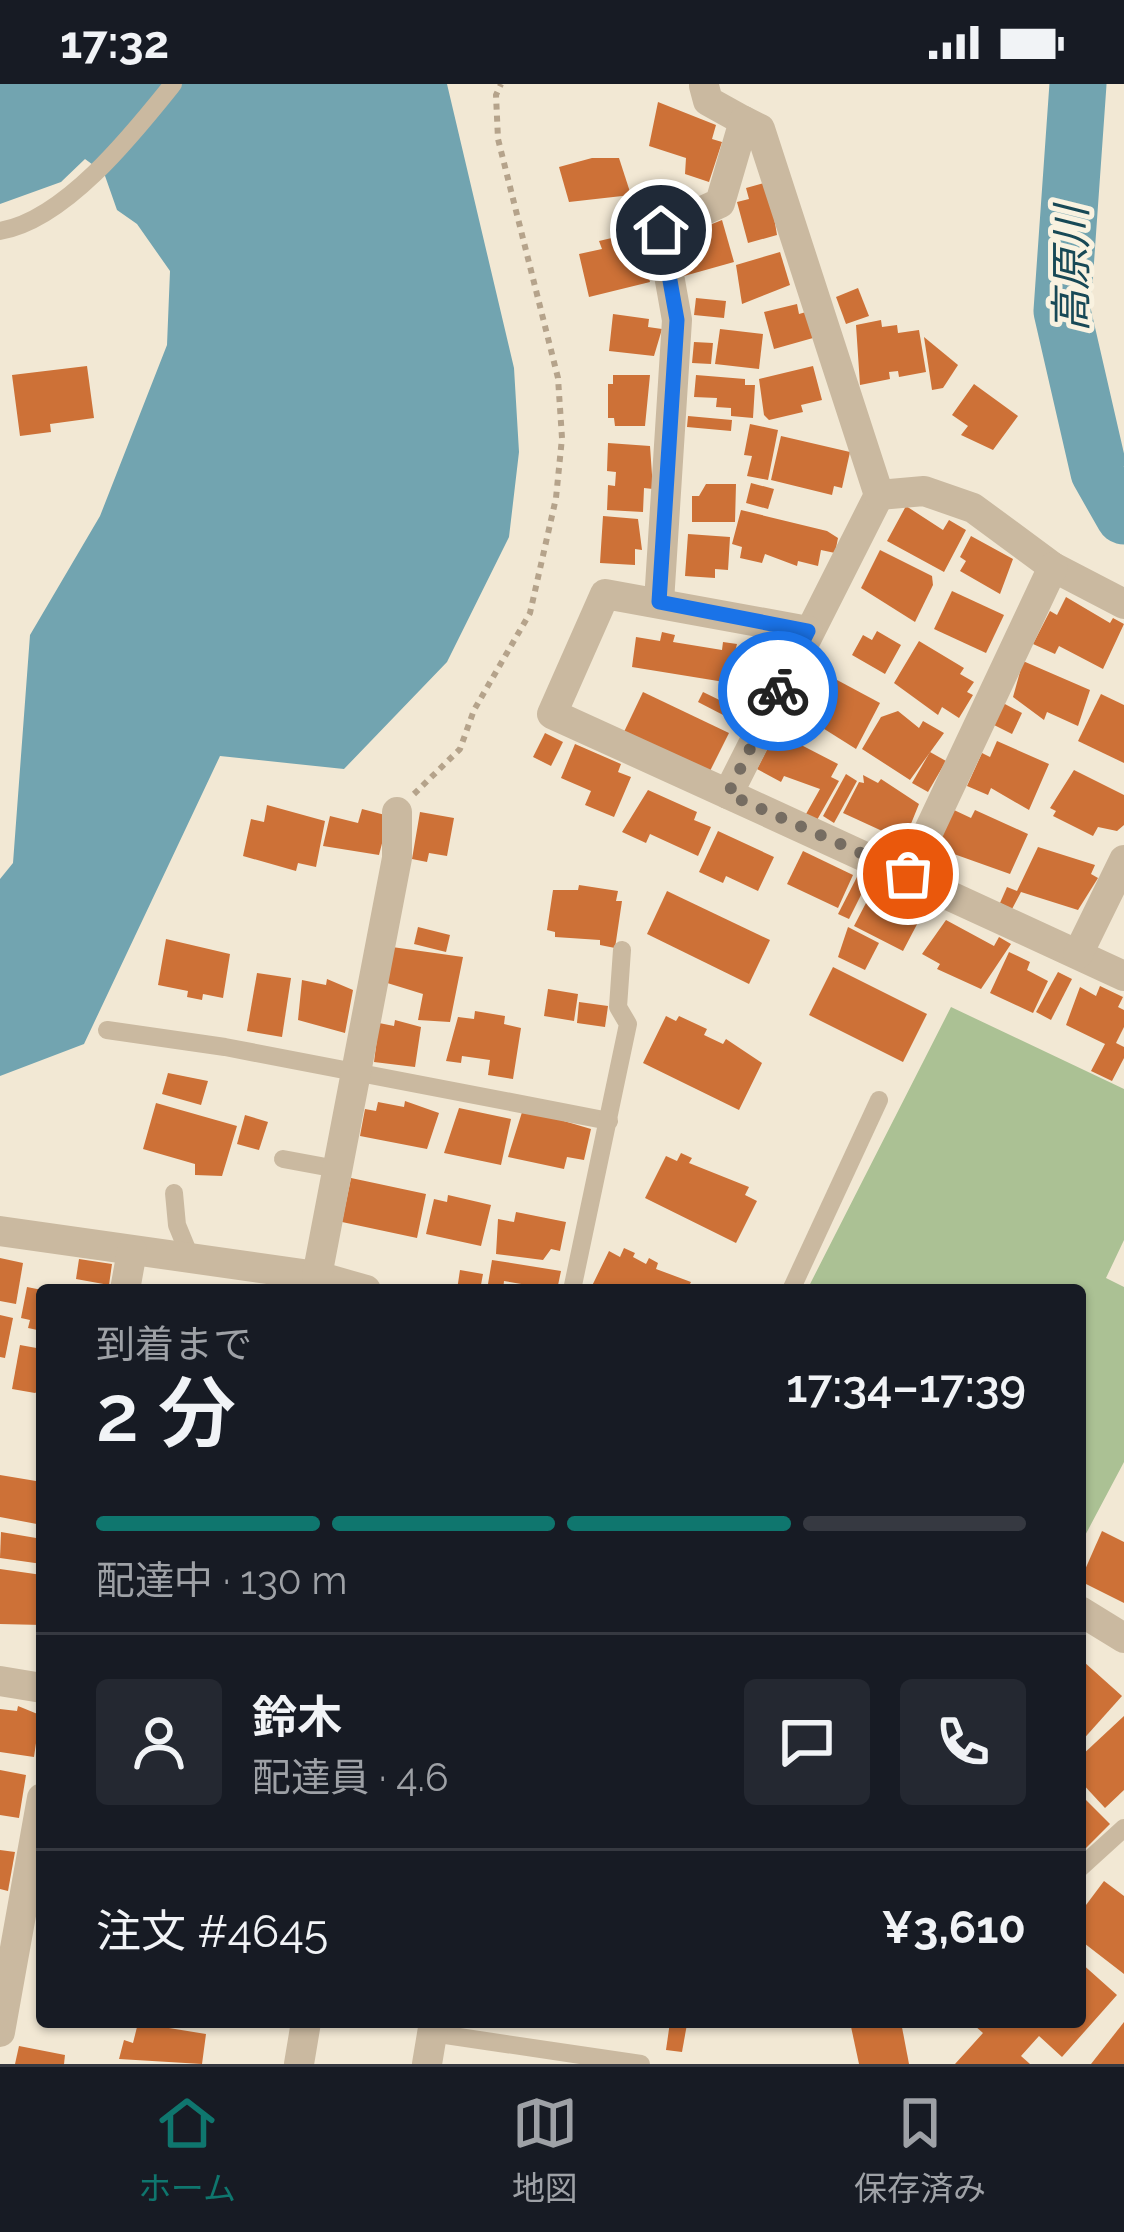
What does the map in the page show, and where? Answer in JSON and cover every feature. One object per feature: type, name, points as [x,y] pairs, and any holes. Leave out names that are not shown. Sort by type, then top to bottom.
[{"type":"street","points":[[698,85],[708,101],[760,129],[793,218],[879,495],[728,794]]},
{"type":"street","points":[[659,602],[677,320],[661,230],[720,203],[744,121]]},
{"type":"street","points":[[879,495],[924,490],[973,508],[1054,566],[1124,604]]},
{"type":"street","points":[[908,874],[1054,566]]},
{"type":"street","points":[[808,631],[605,594],[552,714],[1124,976]]},
{"type":"street","points":[[317,1276],[398,857],[397,812]]},
{"type":"street","points":[[1078,954],[1124,860]]},
{"type":"street","points":[[0,1231],[317,1276],[345,1284]]},
{"type":"street","points":[[126,1284],[132,1251]]},
{"type":"street","points":[[1086,1615],[1124,1638]]},
{"type":"street","points":[[0,1681],[36,1687]]},
{"type":"street","points":[[0,2032],[34,1889]]},
{"type":"street","points":[[299,2064],[305,2028]]},
{"type":"lane","points":[[0,231],[35,221],[104,163],[173,84]]},
{"type":"lane","points":[[573,1284],[628,1024],[618,1007],[622,950]]},
{"type":"lane","points":[[107,1030],[608,1121]]},
{"type":"lane","points":[[794,1284],[879,1100]]},
{"type":"lane","points":[[284,1159],[337,1169]]},
{"type":"lane","points":[[174,1193],[177,1225],[191,1259]]},
{"type":"lane","points":[[1086,1863],[1124,1828]]},
{"type":"lane","points":[[431,2040],[641,2064]]},
{"type":"path","points":[[397,812],[460,748],[475,710],[530,613],[556,498],[562,439],[558,378],[498,139],[496,95],[501,84]]},
{"type":"green space","points":[[951,1007],[1124,1089],[1124,1240],[1106,1278],[1124,1287],[1124,1462],[1086,1534],[1086,1284],[810,1284]]},
{"type":"water","points":[[0,84],[447,84],[514,368],[519,452],[509,537],[447,662],[344,769],[220,756],[84,1044],[0,1076],[0,879],[13,863],[30,635],[100,516],[167,345],[170,271],[137,224],[117,210],[104,173],[85,159],[61,182],[0,204]]},
{"type":"building","points":[[658,102],[716,125],[712,139],[722,142],[709,182],[685,174],[686,158],[649,146]]},
{"type":"building","points":[[592,158],[619,158],[631,195],[569,202],[559,167]]},
{"type":"building","points":[[768,182],[777,235],[748,243],[737,202],[749,199],[746,188]]},
{"type":"building","points":[[722,220],[734,262],[684,276],[677,238]]},
{"type":"building","points":[[637,232],[650,282],[589,297],[579,254],[602,249],[599,241]]},
{"type":"building","points":[[780,252],[790,285],[742,304],[736,265]]},
{"type":"building","points":[[858,288],[869,316],[846,324],[836,297]]},
{"type":"building","points":[[696,298],[726,301],[724,318],[694,315]]},
{"type":"building","points":[[797,304],[799,314],[806,312],[813,338],[774,349],[764,312]]},
{"type":"building","points":[[613,314],[649,319],[648,327],[662,329],[654,356],[609,351]]},
{"type":"building","points":[[881,320],[882,327],[897,325],[898,333],[919,330],[926,372],[899,377],[898,371],[889,372],[890,379],[860,385],[856,325]]},
{"type":"building","points":[[720,329],[763,334],[759,369],[715,364]]},
{"type":"building","points":[[924,337],[958,365],[943,388],[932,390]]},
{"type":"building","points":[[694,342],[713,343],[711,364],[692,363]]},
{"type":"building","points":[[87,366],[94,418],[50,424],[51,432],[20,436],[12,375]]},
{"type":"building","points":[[813,366],[822,400],[801,405],[803,412],[769,420],[764,415],[759,379]]},
{"type":"building","points":[[613,375],[650,375],[645,426],[615,426],[614,418],[608,418],[608,384],[613,384]]},
{"type":"building","points":[[696,375],[745,379],[745,385],[755,385],[753,418],[731,416],[731,408],[716,407],[717,398],[694,397]]},
{"type":"building","points":[[974,384],[1018,416],[993,450],[961,435],[968,426],[952,415]]},
{"type":"building","points":[[688,416],[732,420],[731,431],[687,427]]},
{"type":"building","points":[[750,424],[778,430],[768,480],[747,476],[752,456],[744,455]]},
{"type":"building","points":[[781,436],[850,452],[842,488],[834,486],[832,495],[771,480]]},
{"type":"building","points":[[608,443],[650,446],[653,489],[644,488],[643,512],[607,510],[608,485],[615,486],[616,472],[607,471]]},
{"type":"building","points":[[751,483],[774,489],[768,509],[746,503]]},
{"type":"building","points":[[706,484],[736,484],[735,522],[692,522],[692,496],[699,496]]},
{"type":"building","points":[[906,506],[943,530],[949,520],[966,530],[944,572],[887,541]]},
{"type":"building","points":[[741,510],[827,531],[838,538],[835,553],[821,550],[818,566],[798,561],[797,566],[765,554],[762,563],[740,558],[742,547],[732,544]]},
{"type":"building","points":[[603,516],[638,519],[642,550],[635,549],[635,565],[600,563]]},
{"type":"building","points":[[688,534],[730,537],[728,570],[715,569],[715,578],[685,576]]},
{"type":"building","points":[[971,536],[1013,559],[1000,594],[960,571],[966,561],[960,557]]},
{"type":"building","points":[[880,550],[932,576],[933,585],[915,622],[861,588]]},
{"type":"building","points":[[952,591],[1004,615],[986,653],[934,629]]},
{"type":"building","points":[[1066,597],[1110,623],[1113,618],[1124,624],[1103,669],[1059,646],[1055,654],[1033,644],[1050,611],[1057,615]]},
{"type":"building","points":[[877,631],[901,645],[885,674],[852,655],[863,635],[872,640]]},
{"type":"building","points":[[662,632],[675,635],[673,642],[722,650],[723,642],[737,644],[735,652],[760,656],[755,687],[632,667],[636,637],[660,641]]},
{"type":"building","points":[[919,641],[964,668],[960,674],[974,682],[967,692],[973,695],[959,718],[942,707],[938,715],[894,683]]},
{"type":"building","points":[[1023,661],[1090,690],[1078,726],[1047,712],[1044,720],[1013,697]]},
{"type":"building","points":[[824,673],[880,703],[856,749],[802,715]]},
{"type":"building","points":[[643,692],[729,733],[708,775],[623,734]]},
{"type":"building","points":[[703,692],[734,707],[729,718],[698,702]]},
{"type":"building","points":[[1101,694],[1124,705],[1124,763],[1078,741]]},
{"type":"building","points":[[1003,703],[1022,713],[1012,734],[992,724]]},
{"type":"building","points":[[898,711],[919,728],[923,721],[944,733],[910,780],[862,749],[881,717]]},
{"type":"building","points":[[776,732],[838,764],[831,777],[839,781],[817,820],[806,814],[820,789],[784,776],[781,782],[757,769]]},
{"type":"building","points":[[545,733],[563,742],[551,766],[533,757]]},
{"type":"building","points":[[997,741],[1049,764],[1029,810],[991,788],[988,795],[967,786],[982,753],[990,757]]},
{"type":"building","points":[[575,744],[621,764],[618,772],[631,777],[614,817],[585,805],[591,791],[561,778]]},
{"type":"building","points":[[930,752],[946,761],[928,792],[912,783]]},
{"type":"building","points":[[1074,770],[1124,795],[1124,825],[1117,831],[1098,827],[1093,836],[1053,816],[1056,811],[1050,808]]},
{"type":"building","points":[[846,774],[857,781],[834,823],[823,816]]},
{"type":"building","points":[[863,775],[878,783],[881,779],[919,804],[904,841],[843,813],[859,782],[864,783]]},
{"type":"building","points":[[648,790],[697,812],[694,820],[711,827],[698,856],[650,834],[646,843],[622,832]]},
{"type":"building","points":[[267,805],[325,821],[316,867],[298,863],[296,871],[243,856],[251,819],[264,822]]},
{"type":"building","points":[[362,809],[389,816],[379,855],[323,846],[330,816],[358,823]]},
{"type":"building","points":[[954,810],[971,818],[975,810],[1028,834],[1010,874],[937,848]]},
{"type":"building","points":[[420,812],[454,818],[447,856],[429,853],[427,862],[412,859]]},
{"type":"building","points":[[718,831],[774,857],[758,891],[726,876],[723,883],[699,872]]},
{"type":"building","points":[[1038,847],[1095,865],[1091,874],[1098,878],[1078,910],[1021,892],[1012,909],[1000,903],[1007,887],[1017,891]]},
{"type":"building","points":[[803,851],[853,875],[838,908],[787,884]]},
{"type":"building","points":[[858,875],[868,881],[849,919],[838,914]]},
{"type":"building","points":[[579,885],[618,891],[616,901],[622,901],[615,948],[600,945],[600,940],[555,937],[555,932],[547,930],[553,890],[578,890]]},
{"type":"building","points":[[883,887],[925,909],[903,951],[854,926],[867,901],[874,905]]},
{"type":"building","points":[[667,891],[770,940],[749,984],[647,934]]},
{"type":"building","points":[[946,920],[994,946],[999,937],[1011,944],[981,989],[937,969],[940,964],[922,954]]},
{"type":"building","points":[[418,927],[450,935],[446,952],[414,944]]},
{"type":"building","points":[[848,927],[879,943],[865,970],[838,957]]},
{"type":"building","points":[[166,939],[230,954],[223,998],[187,997],[188,991],[158,985]]},
{"type":"building","points":[[392,947],[463,957],[450,1022],[418,1020],[423,994],[384,982]]},
{"type":"building","points":[[1009,952],[1030,962],[1027,970],[1048,981],[1033,1013],[990,993]]},
{"type":"building","points":[[833,967],[927,1014],[903,1062],[809,1015]]},
{"type":"building","points":[[1058,972],[1072,979],[1051,1020],[1036,1012]]},
{"type":"building","points":[[257,973],[291,978],[282,1037],[247,1031]]},
{"type":"building","points":[[327,979],[353,990],[345,1033],[298,1020],[302,980],[326,985]]},
{"type":"building","points":[[1100,986],[1123,997],[1118,1007],[1124,1010],[1124,1027],[1116,1043],[1124,1047],[1124,1058],[1112,1081],[1091,1071],[1105,1044],[1066,1025],[1080,987],[1096,996]]},
{"type":"building","points":[[548,989],[578,994],[574,1021],[544,1016]]},
{"type":"building","points":[[579,1002],[608,1006],[605,1027],[577,1023]]},
{"type":"building","points":[[475,1011],[505,1016],[504,1024],[521,1028],[513,1079],[488,1075],[490,1060],[462,1056],[461,1063],[446,1061],[458,1017],[474,1019]]},
{"type":"building","points":[[666,1016],[676,1021],[679,1016],[707,1029],[704,1035],[723,1044],[726,1039],[762,1063],[739,1110],[643,1063]]},
{"type":"building","points":[[395,1020],[421,1027],[415,1067],[374,1062],[379,1023],[394,1026]]},
{"type":"building","points":[[168,1073],[208,1081],[201,1105],[162,1094]]},
{"type":"building","points":[[405,1101],[439,1113],[427,1149],[360,1136],[365,1109],[376,1111],[378,1102],[404,1107]]},
{"type":"building","points":[[156,1103],[237,1126],[222,1176],[195,1175],[195,1164],[143,1149]]},
{"type":"building","points":[[459,1108],[511,1119],[501,1165],[444,1153]]},
{"type":"building","points":[[523,1109],[591,1129],[584,1160],[567,1157],[564,1169],[508,1157]]},
{"type":"building","points":[[245,1115],[268,1122],[259,1150],[237,1144]]},
{"type":"building","points":[[681,1153],[692,1158],[689,1163],[749,1187],[745,1195],[757,1201],[736,1243],[645,1198],[666,1156],[677,1161]]},
{"type":"building","points":[[351,1178],[426,1194],[417,1238],[342,1222]]},
{"type":"building","points":[[448,1195],[491,1205],[481,1246],[426,1234],[434,1199],[447,1202]]},
{"type":"building","points":[[516,1212],[566,1222],[560,1251],[551,1249],[543,1260],[496,1254],[498,1219],[514,1222]]},
{"type":"building","points":[[624,1248],[646,1264],[649,1258],[658,1263],[656,1269],[691,1282],[593,1284],[609,1251],[620,1257]]},
{"type":"building","points":[[0,1258],[23,1263],[16,1304],[0,1301]]},
{"type":"building","points":[[79,1259],[112,1264],[109,1284],[76,1279]]},
{"type":"building","points":[[492,1260],[561,1271],[558,1284],[488,1284]]},
{"type":"building","points":[[460,1270],[483,1274],[481,1284],[458,1284]]},
{"type":"building","points":[[27,1287],[36,1289],[36,1330],[28,1328],[30,1320],[21,1318]]},
{"type":"building","points":[[0,1315],[13,1318],[5,1358],[0,1357]]},
{"type":"building","points":[[20,1345],[36,1348],[36,1392],[12,1389]]},
{"type":"building","points":[[0,1475],[36,1481],[36,1524],[0,1517]]},
{"type":"building","points":[[1102,1531],[1124,1542],[1124,1603],[1086,1584],[1086,1567]]},
{"type":"building","points":[[1,1532],[36,1538],[36,1563],[0,1558]]},
{"type":"building","points":[[0,1569],[36,1574],[36,1625],[0,1624]]},
{"type":"building","points":[[1086,1664],[1122,1696],[1086,1736]]},
{"type":"building","points":[[18,1706],[36,1713],[34,1757],[0,1752],[0,1709],[17,1711]]},
{"type":"building","points":[[1124,1716],[1124,1790],[1105,1808],[1086,1787],[1086,1751]]},
{"type":"building","points":[[0,1770],[26,1775],[19,1818],[0,1815]]},
{"type":"building","points":[[1086,1800],[1110,1824],[1086,1848]]},
{"type":"building","points":[[0,1850],[15,1852],[8,1891],[0,1889]]},
{"type":"building","points":[[1104,1881],[1124,1896],[1124,1974],[1086,1945],[1086,1905]]},
{"type":"building","points":[[1086,1967],[1117,1995],[1062,2057],[1039,2036],[1021,2056],[1030,2064],[955,2064],[983,2033],[977,2028],[1086,2028]]},
{"type":"building","points":[[1124,2022],[1124,2064],[1091,2064]]},
{"type":"building","points":[[137,2028],[206,2034],[202,2064],[119,2059],[124,2040],[133,2043]]},
{"type":"building","points":[[669,2028],[686,2028],[682,2052],[666,2050]]},
{"type":"building","points":[[851,2028],[902,2028],[909,2064],[859,2064]]},
{"type":"building","points":[[19,2046],[65,2055],[64,2064],[15,2064]]},
{"type":"waterway","name":"高原川","points":[[1078,84],[1062,311],[1099,472],[1124,516]]},
{"type":"way so far","points":[[778,691],[728,794],[908,874]]},
{"type":"route","points":[[661,230],[677,320],[659,602],[808,631],[778,691]]}]
